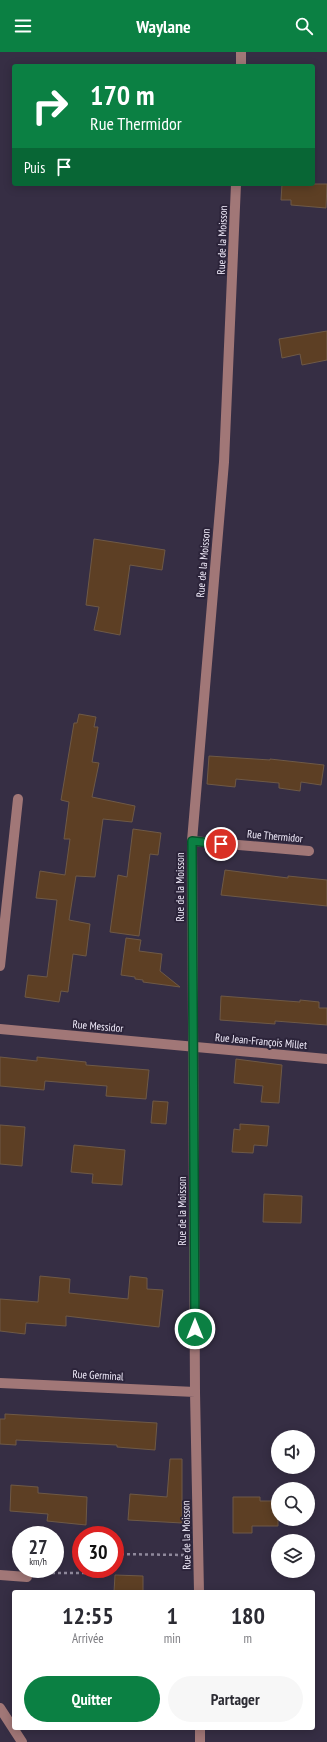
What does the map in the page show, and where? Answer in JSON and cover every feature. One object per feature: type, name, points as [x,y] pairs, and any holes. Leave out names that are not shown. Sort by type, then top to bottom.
[{"type":"street","points":[[241,52],[241,64]]},
{"type":"street","name":"Rue de la Moisson","points":[[199,1590],[195,1392],[192,841],[224,462],[236,186]]},
{"type":"street","points":[[0,966],[18,799]]},
{"type":"street","name":"Rue Thermidor","points":[[192,841],[308,851]]},
{"type":"street","name":"Rue Messidor","points":[[0,1029],[193,1046]]},
{"type":"street","name":"Rue Jean-François Millet","points":[[193,1046],[327,1059]]},
{"type":"street","name":"Rue Germinal","points":[[0,1383],[195,1392]]},
{"type":"street","points":[[0,1575],[12,1576]]},
{"type":"street","points":[[0,1708],[12,1727]]},
{"type":"street","points":[[14,1730],[22,1742]]},
{"type":"street","points":[[200,1730],[200,1742]]},
{"type":"path","points":[[124,1554],[199,1556]]},
{"type":"building","points":[[315,184],[327,184],[326,208],[291,205],[291,200],[281,200],[282,186],[315,186]]},
{"type":"building","points":[[327,331],[327,360],[302,365],[300,354],[282,358],[279,339]]},
{"type":"building","points":[[94,539],[165,550],[162,570],[130,565],[120,635],[94,630],[99,607],[86,605]]},
{"type":"building","points":[[79,714],[96,717],[94,727],[98,727],[92,762],[99,763],[92,797],[135,806],[132,822],[103,819],[95,877],[76,876],[69,920],[90,924],[86,956],[73,954],[68,992],[61,991],[59,1002],[25,997],[28,975],[47,977],[57,900],[36,898],[40,871],[65,875],[70,839],[64,839],[69,802],[61,800],[74,723],[77,723]]},
{"type":"building","points":[[209,756],[270,759],[324,765],[321,785],[301,782],[300,791],[279,788],[279,783],[236,779],[235,787],[207,784]]},
{"type":"building","points":[[133,829],[161,833],[158,855],[150,854],[139,936],[110,932],[118,875],[127,877]]},
{"type":"building","points":[[225,870],[288,878],[288,876],[327,880],[327,906],[221,895]]},
{"type":"building","points":[[126,938],[141,940],[139,951],[162,954],[160,971],[180,987],[143,982],[143,980],[135,979],[135,977],[121,975]]},
{"type":"building","points":[[221,996],[319,1002],[319,1008],[327,1008],[327,1025],[275,1021],[275,1024],[220,1020]]},
{"type":"building","points":[[0,1057],[37,1061],[37,1057],[86,1062],[86,1065],[149,1070],[146,1099],[106,1096],[107,1086],[45,1081],[44,1090],[0,1086]]},
{"type":"building","points":[[236,1059],[282,1065],[279,1103],[261,1102],[263,1086],[234,1083]]},
{"type":"building","points":[[153,1101],[168,1102],[166,1124],[151,1123]]},
{"type":"building","points":[[240,1124],[269,1126],[267,1146],[254,1145],[253,1153],[232,1152],[234,1129],[240,1130]]},
{"type":"building","points":[[0,1125],[25,1127],[22,1166],[0,1164]]},
{"type":"building","points":[[74,1145],[125,1150],[122,1185],[92,1183],[93,1174],[71,1172]]},
{"type":"building","points":[[264,1194],[302,1196],[301,1223],[263,1222]]},
{"type":"building","points":[[40,1276],[70,1279],[69,1293],[128,1299],[130,1276],[147,1278],[147,1289],[163,1290],[159,1327],[66,1316],[66,1326],[26,1323],[25,1334],[0,1331],[0,1299],[38,1302]]},
{"type":"building","points":[[5,1414],[157,1423],[155,1450],[117,1447],[117,1445],[16,1440],[16,1445],[0,1444],[0,1419],[5,1419]]},
{"type":"building","points":[[170,1459],[182,1459],[182,1523],[128,1520],[130,1494],[167,1497]]},
{"type":"building","points":[[11,1485],[38,1487],[38,1493],[87,1497],[86,1525],[47,1521],[48,1514],[10,1511]]},
{"type":"building","points":[[233,1497],[260,1497],[260,1501],[271,1501],[271,1526],[252,1526],[252,1533],[233,1533]]},
{"type":"building","points":[[124,1575],[143,1576],[143,1590],[114,1590],[115,1578],[124,1578]]},
{"type":"route","points":[[195,1329],[192,841],[221,844]]}]
